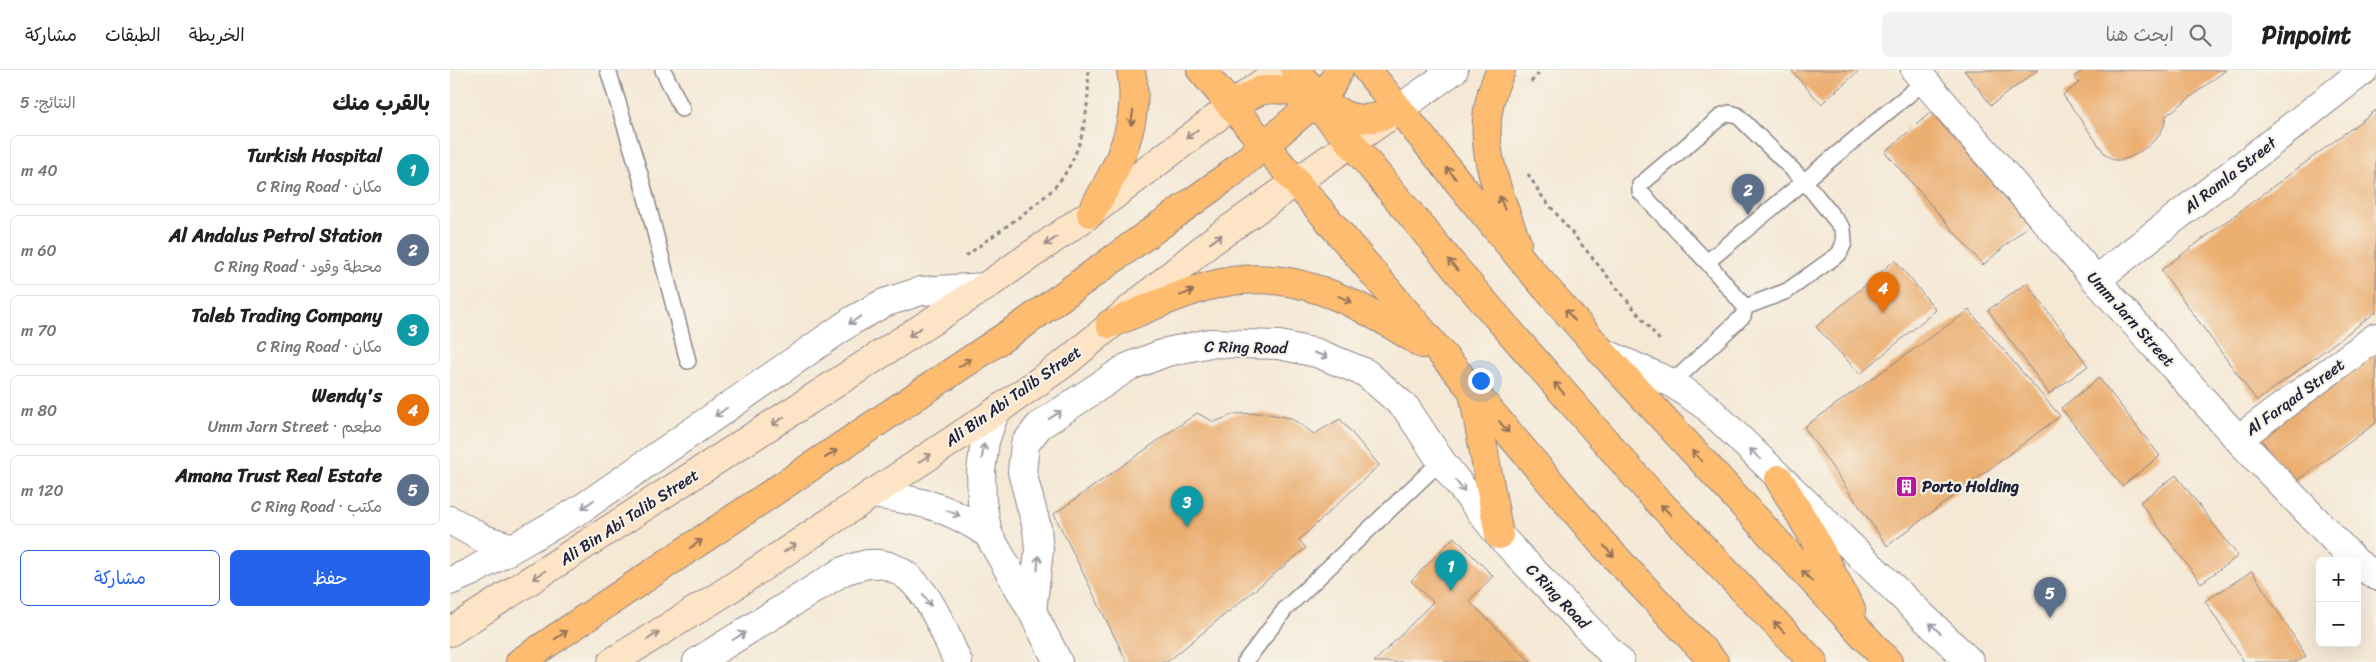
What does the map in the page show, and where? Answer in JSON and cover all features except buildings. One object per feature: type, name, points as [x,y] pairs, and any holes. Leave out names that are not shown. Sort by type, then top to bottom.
[{"type":"highway","points":[[1091,213],[1114,173],[1129,137],[1134,98],[1131,70]]},
{"type":"highway","points":[[1201,70],[1602,543],[1714,662]]},
{"type":"highway","points":[[1295,70],[1352,144],[1472,287],[1653,496],[1813,662]]},
{"type":"highway","points":[[1295,183],[1294,151],[1296,138],[1301,127],[1339,70]]},
{"type":"highway","points":[[520,662],[1025,323],[1228,176],[1319,102],[1368,70],[1526,265],[1602,352],[1888,662]]},
{"type":"highway","points":[[1501,70],[1487,117],[1487,150],[1498,191],[1526,265]]},
{"type":"highway","points":[[1231,106],[1266,89],[1290,90],[1319,102],[1338,113],[1358,120],[1378,118],[1399,109]]},
{"type":"highway","points":[[1110,324],[1210,285],[1256,278],[1282,280],[1316,288],[1376,314],[1448,362]]},
{"type":"highway","points":[[1472,390],[1499,535]]},
{"type":"highway","points":[[1778,479],[1811,533],[1868,642]]},
{"type":"main road","name":"Ali Bin Abi Talib Street","points":[[450,632],[985,287],[1091,213],[1280,70]]},
{"type":"main road","name":"Ali Bin Abi Talib Street","points":[[612,662],[722,594],[995,412],[1065,363],[1110,324],[1212,242],[1399,109]]},
{"type":"street","points":[[1399,109],[1454,70]]},
{"type":"street","name":"Al Ramla Street","points":[[2096,280],[2364,70]]},
{"type":"street","name":"Umm Jarn Street","points":[[1920,76],[2096,280],[2238,439],[2365,564]]},
{"type":"street","name":"Ali Bin Abi Talib Street","points":[[450,581],[514,548],[581,509],[853,320],[884,303],[921,291],[985,287]]},
{"type":"street","name":"Al Farqad Street","points":[[2238,439],[2376,337]]},
{"type":"street","name":"C Ring Road","points":[[1032,611],[1038,551],[1037,528],[1022,472],[1025,444],[1039,426],[1128,367],[1168,352],[1210,343],[1279,345],[1317,353],[1366,373],[1406,408],[1441,461],[1499,535],[1620,662]]},
{"type":"street","points":[[1602,352],[1678,377],[1778,479],[1970,662]]},
{"type":"street","points":[[995,412],[985,441],[980,471],[982,502],[988,534],[1032,611],[1058,662]]},
{"type":"street","points":[[871,494],[933,504],[962,516],[988,534]]},
{"type":"street","points":[[450,520],[484,540],[514,548]]},
{"type":"street","points":[[697,662],[842,571],[869,564],[891,568],[911,580],[928,600],[958,662]]},
{"type":"lane","points":[[608,70],[641,178],[688,360]]},
{"type":"lane","points":[[663,70],[682,109]]},
{"type":"lane","points":[[1707,262],[1805,182],[1920,76]]},
{"type":"lane","points":[[1730,112],[1736,115],[1805,182],[1843,229],[1844,243],[1839,254],[1787,291],[1745,307],[1707,262],[1640,189],[1642,181],[1723,114],[1730,112]]},
{"type":"lane","points":[[1678,377],[1742,316],[1745,307]]},
{"type":"lane","points":[[1245,662],[1286,608],[1441,461]]},
{"type":"path","points":[[960,262],[1052,190],[1071,162],[1085,122],[1090,97],[1088,70]]},
{"type":"path","points":[[1529,87],[1542,70]]},
{"type":"path","points":[[1526,170],[1541,195],[1678,377]]},
{"type":"place","name":"Al Andalus Petrol Station","points":[[1748,215]]},
{"type":"place","name":"Wendy's","points":[[1883,313]]},
{"type":"place","name":"Porto Holding","points":[[1906,486]]},
{"type":"place","name":"Taleb Trading Company","points":[[1187,527]]},
{"type":"place","name":"Turkish Hospital","points":[[1451,591]]},
{"type":"place","name":"Amana Trust Real Estate","points":[[2050,618]]}]
